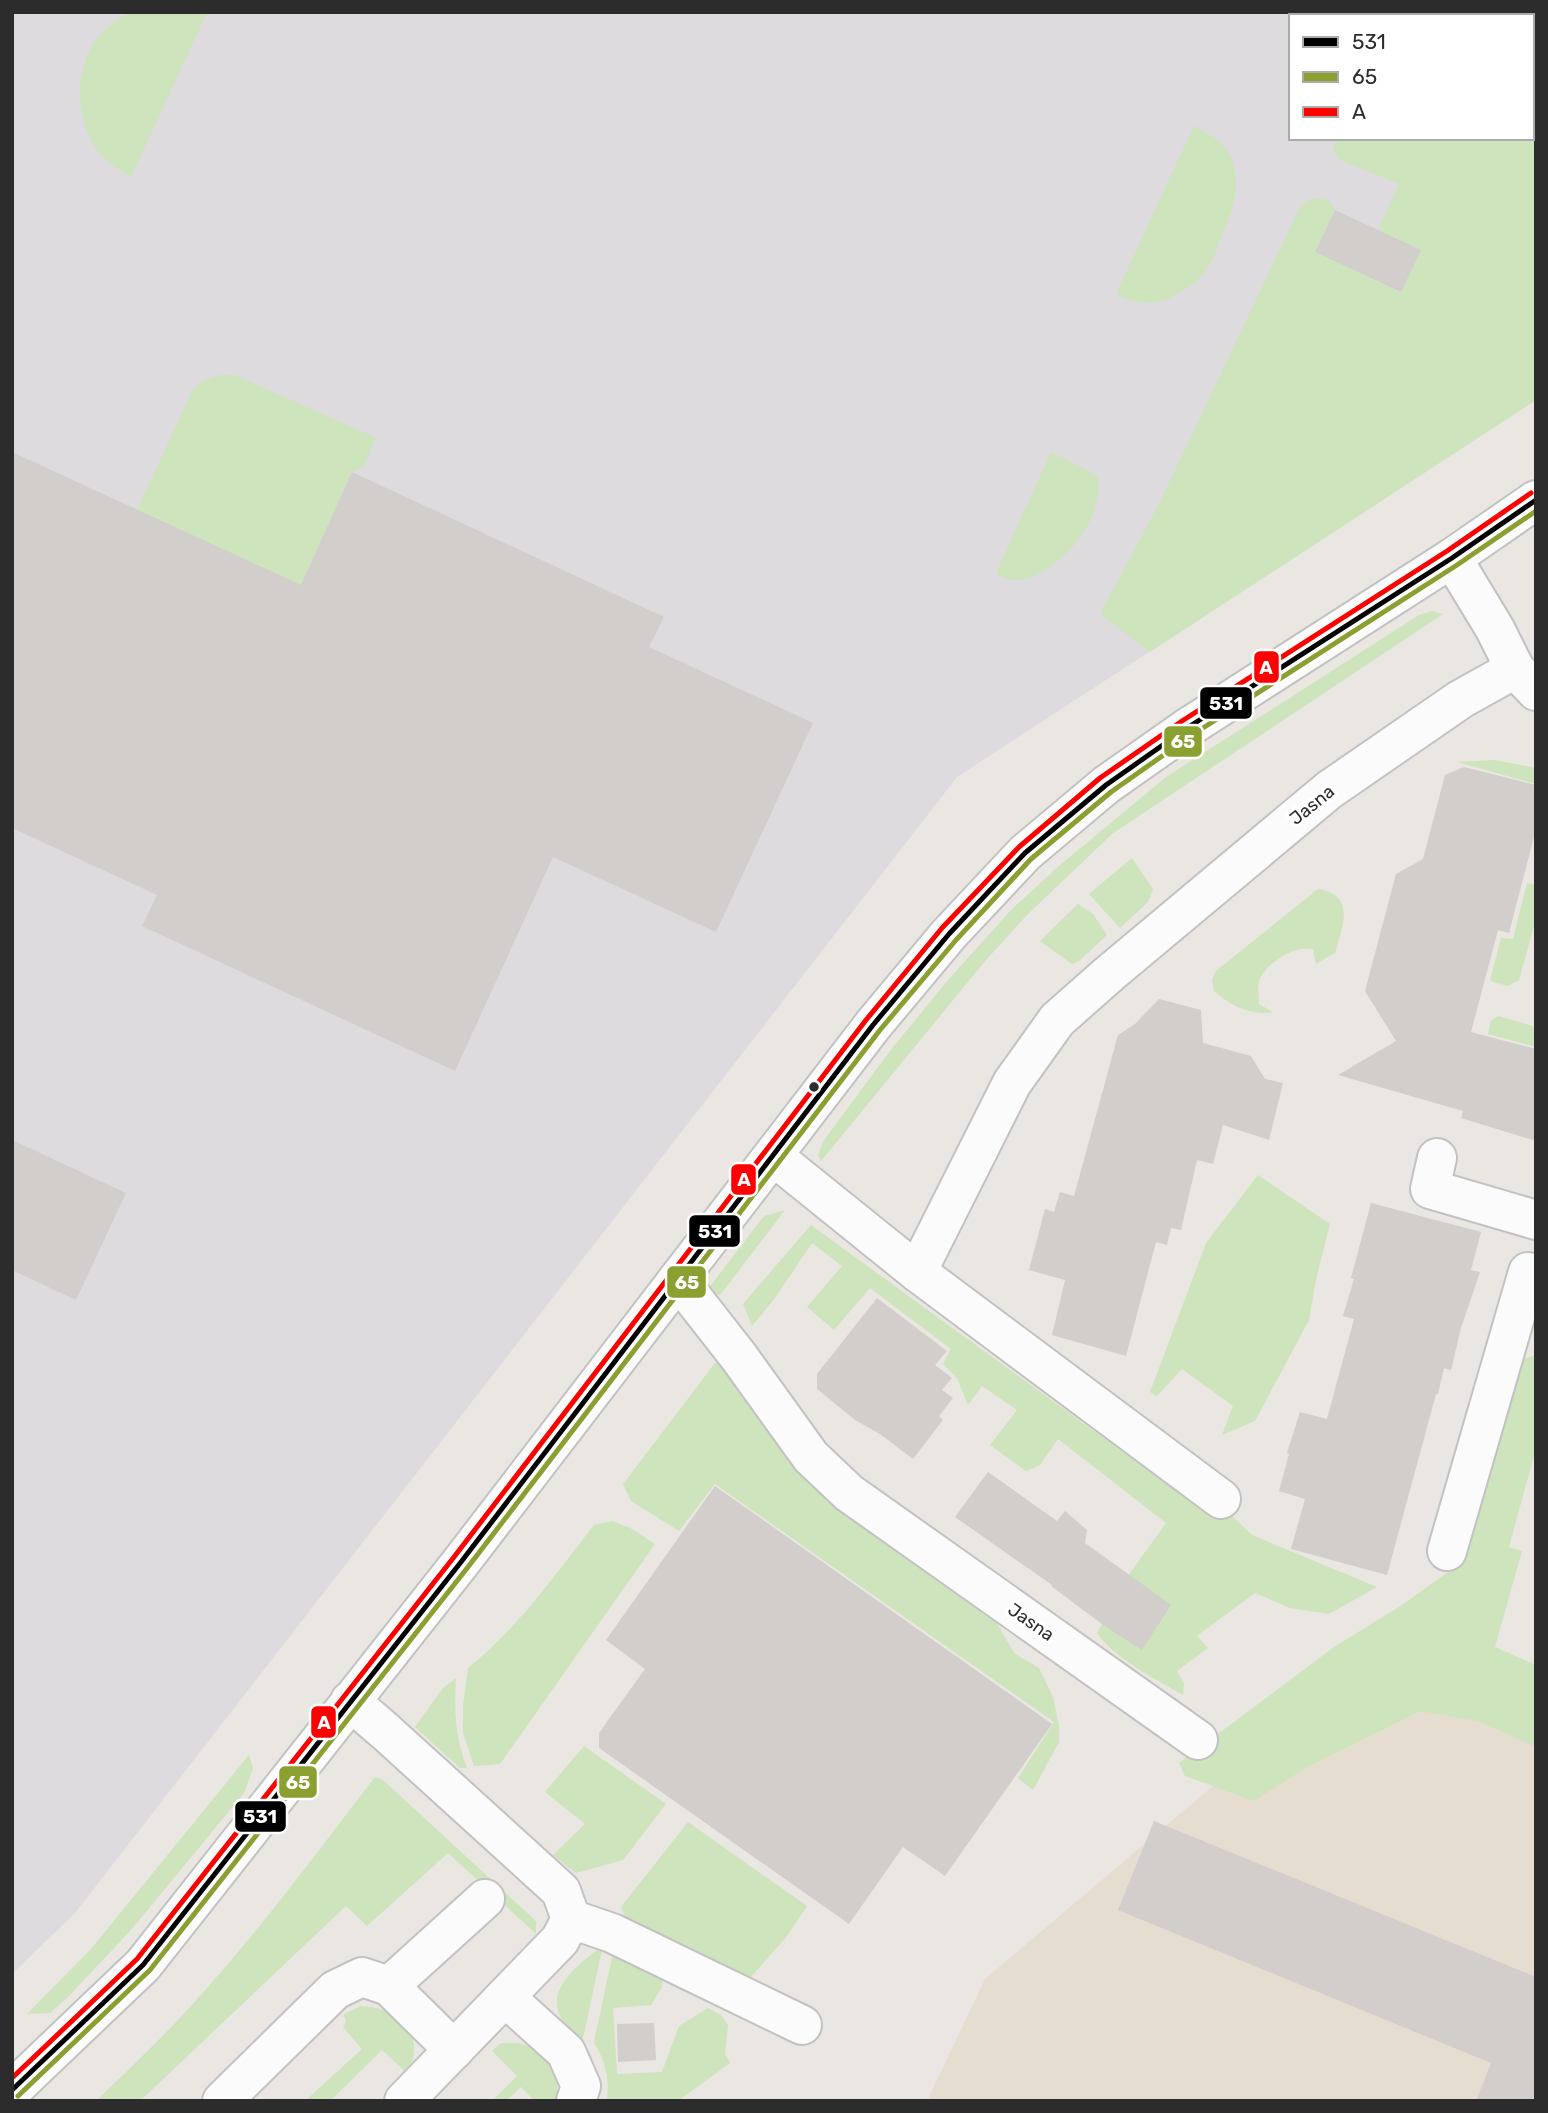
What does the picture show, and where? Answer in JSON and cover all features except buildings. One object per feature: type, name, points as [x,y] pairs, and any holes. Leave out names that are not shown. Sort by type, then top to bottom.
[{"type":"street","points":[[12,2090],[143,1965],[470,1551],[873,1025],[949,934],[1024,853],[1106,785],[1187,728],[1452,558],[1536,500]]},
{"type":"street","name":"Jasna","points":[[917,1272],[1012,1083],[1058,1020],[1329,790],[1461,699],[1525,680],[1452,558]]},
{"type":"street","points":[[773,1156],[917,1272],[1221,1499]]},
{"type":"street","points":[[1437,1158],[1430,1189],[1536,1220]]},
{"type":"street","points":[[1447,1551],[1533,1264]]},
{"type":"street","name":"Jasna","points":[[678,1279],[739,1357],[811,1457],[849,1493],[1198,1740]]},
{"type":"street","points":[[350,1702],[386,1731],[561,1891],[571,1919],[560,1940],[404,2101]]},
{"type":"street","points":[[389,1986],[485,1899]]},
{"type":"street","points":[[571,1919],[612,1933],[802,2025]]},
{"type":"street","points":[[222,2101],[335,1990],[362,1977],[389,1986],[454,2050]]},
{"type":"street","points":[[505,1997],[566,2052],[581,2086],[576,2101]]},
{"type":"shaded area","points":[[12,12],[1536,12],[1536,400],[957,777],[75,1913],[12,1974]]},
{"type":"shaded area","points":[[1356,1665],[1536,1739],[1536,2101],[927,2101],[985,1979]]},
{"type":"green space","points":[[129,12],[207,12],[131,177],[117,169],[97,150],[84,124],[80,95],[84,66],[96,40]]},
{"type":"green space","points":[[1536,12],[1536,400],[1150,652],[1100,614],[1160,502],[1299,209],[1313,199],[1330,201],[1335,210],[1315,252],[1400,292],[1421,250],[1378,230],[1399,184],[1340,160],[1334,150],[1335,140],[1534,140],[1534,14],[1395,14]]},
{"type":"green space","points":[[1194,126],[1220,142],[1231,157],[1236,177],[1233,207],[1214,255],[1200,278],[1169,298],[1144,302],[1116,294]]},
{"type":"green space","points":[[220,375],[235,375],[376,438],[364,466],[352,472],[301,585],[137,510],[193,389],[201,382]]},
{"type":"green space","points":[[1051,452],[1098,476],[1096,506],[1083,534],[1051,567],[1021,580],[1009,579],[996,573]]},
{"type":"green space","points":[[1432,611],[1443,614],[1112,834],[1027,915],[986,960],[821,1161],[818,1155],[824,1140],[890,1051],[948,980],[1012,909],[1060,865],[1166,777],[1419,615]]},
{"type":"green space","points":[[1494,760],[1532,767],[1536,770],[1536,784],[1457,762]]},
{"type":"green space","points":[[1132,858],[1153,889],[1148,902],[1120,928],[1089,894]]},
{"type":"green space","points":[[1527,883],[1536,885],[1536,919],[1519,980],[1508,986],[1490,981],[1501,938],[1513,939]]},
{"type":"green space","points":[[1318,889],[1338,898],[1342,905],[1343,923],[1335,953],[1316,964],[1313,949],[1306,948],[1282,957],[1267,968],[1258,983],[1259,1004],[1273,1012],[1257,1013],[1242,1009],[1214,991],[1212,980],[1216,971]]},
{"type":"green space","points":[[1078,904],[1093,914],[1107,935],[1079,961],[1072,964],[1040,941]]},
{"type":"green space","points":[[1498,1016],[1536,1027],[1536,1047],[1488,1034],[1491,1021]]},
{"type":"green space","points":[[1258,1175],[1330,1224],[1309,1320],[1255,1421],[1222,1435],[1233,1406],[1182,1369],[1157,1396],[1150,1392],[1206,1243]]},
{"type":"green space","points":[[785,1210],[721,1294],[710,1297],[708,1289],[764,1216]]},
{"type":"green space","points":[[811,1225],[1183,1496],[1223,1507],[1252,1535],[1377,1587],[1329,1614],[1290,1608],[1255,1593],[1197,1636],[1208,1648],[1177,1671],[1184,1683],[1183,1695],[1137,1668],[1114,1651],[1097,1633],[1130,1573],[1166,1523],[1058,1439],[1040,1465],[1026,1471],[990,1445],[1017,1410],[982,1386],[968,1405],[957,1378],[943,1364],[951,1349],[870,1288],[834,1330],[807,1307],[842,1266],[812,1243],[775,1298],[752,1326],[743,1304]]},
{"type":"green space","points":[[1536,1355],[1536,1448],[1509,1547],[1522,1551],[1495,1647],[1536,1665],[1536,1747],[1479,1721],[1420,1711],[1305,1768],[1254,1801],[1185,1776],[1179,1763],[1334,1647],[1402,1605],[1455,1567],[1510,1362]]},
{"type":"green space","points":[[718,1362],[986,1604],[1014,1653],[1039,1668],[1053,1697],[1059,1726],[1059,1742],[1033,1790],[1018,1778],[1054,1722],[715,1484],[679,1531],[631,1501],[623,1484]]},
{"type":"green space","points":[[613,1521],[632,1529],[655,1544],[500,1764],[474,1766],[463,1733],[463,1705],[468,1668],[519,1619],[594,1525]]},
{"type":"green space","points":[[456,1678],[456,1724],[467,1768],[460,1768],[415,1727],[443,1688]]},
{"type":"green space","points":[[584,1746],[666,1804],[623,1860],[576,1873],[553,1855],[585,1824],[545,1792]]},
{"type":"green space","points":[[249,1755],[253,1768],[244,1793],[131,1930],[50,2013],[27,2014],[91,1949]]},
{"type":"green space","points":[[375,1777],[383,1780],[536,1921],[536,1934],[448,1853],[367,1926],[346,1906],[140,2101],[96,2101],[215,1979]]},
{"type":"green space","points":[[688,1822],[807,1906],[787,1936],[750,1978],[717,1969],[627,1921],[621,1907]]},
{"type":"green space","points":[[603,1945],[582,2043],[562,2020],[558,2011],[559,1991],[571,1973]]},
{"type":"green space","points":[[613,1953],[662,1970],[662,1987],[651,2005],[613,2008],[617,2074],[662,2072],[679,2026],[708,2008],[721,2015],[728,2025],[725,2054],[730,2063],[678,2101],[607,2101],[606,2070],[594,2042]]},
{"type":"green space","points":[[360,2006],[388,2012],[403,2021],[412,2036],[414,2046],[410,2066],[406,2072],[382,2050],[330,2101],[305,2101],[362,2049],[343,2027],[346,2021],[343,2015]]},
{"type":"green space","points":[[501,2043],[523,2044],[545,2059],[555,2075],[555,2101],[535,2101],[521,2087],[506,2101],[492,2101],[517,2076],[492,2051]]},
{"type":"transit line","name":"A","points":[[12,2078],[137,1959],[454,1557],[866,1020],[942,928],[1019,847],[1100,778],[1182,721],[1447,551],[1531,493]]},
{"type":"transit line","name":"531","points":[[12,2090],[143,1965],[461,1562],[873,1025],[949,934],[1025,853],[1106,785],[1187,728],[1452,558],[1536,500]]},
{"type":"transit line","name":"65","points":[[18,2096],[150,1970],[468,1567],[880,1030],[956,940],[1031,859],[1111,792],[1192,735],[1457,565],[1536,511]]}]
